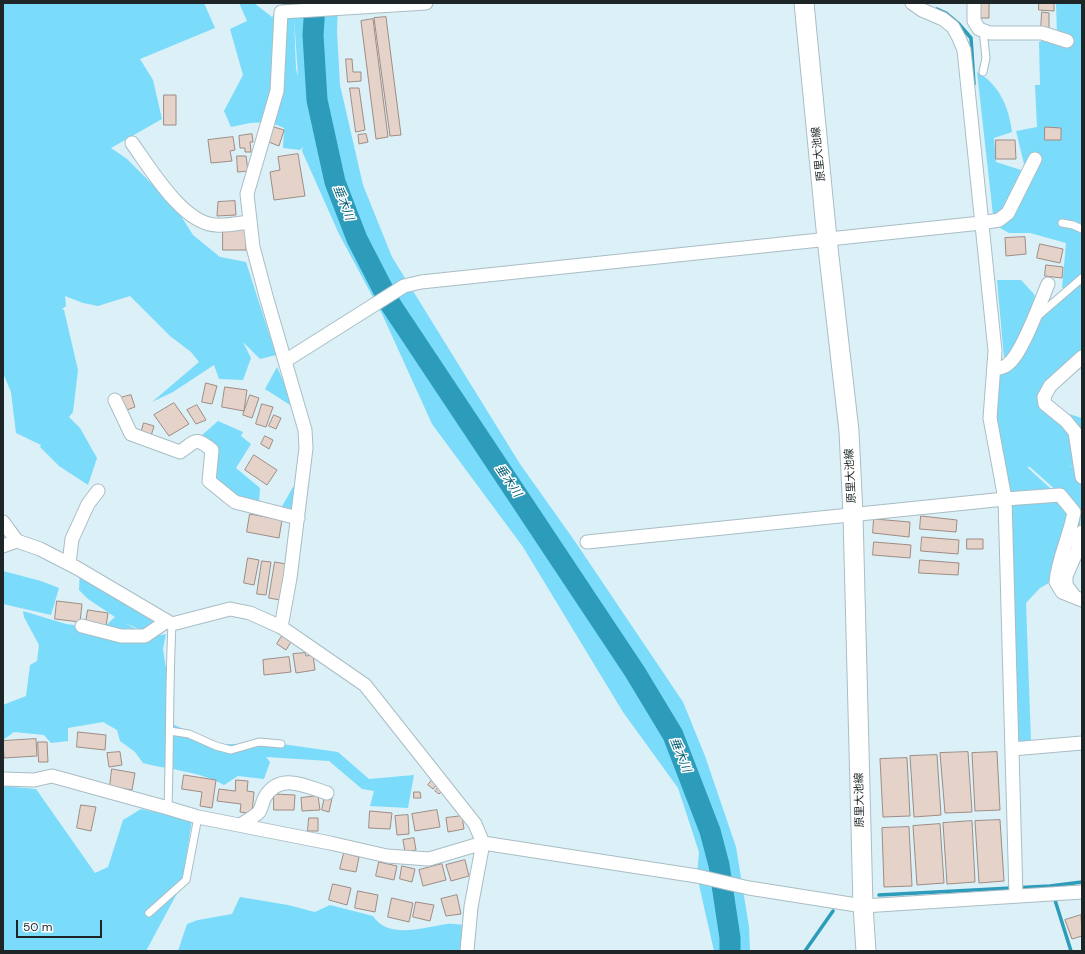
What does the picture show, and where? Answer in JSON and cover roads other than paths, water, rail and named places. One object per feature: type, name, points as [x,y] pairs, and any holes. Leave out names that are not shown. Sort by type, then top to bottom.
[{"type":"main road","name":"原里大池線","points":[[804,3],[827,239],[849,431],[853,515],[863,906],[866,951]]},
{"type":"street","points":[[281,627],[290,578],[298,518],[306,448],[305,430],[253,247],[247,194],[277,91],[281,12],[294,7],[341,8],[426,3]]},
{"type":"street","points":[[912,3],[922,10],[943,19],[953,27],[964,50],[995,351],[990,418],[1005,499],[1016,896]]},
{"type":"street","points":[[974,3],[974,21],[979,29],[990,33],[1042,33],[1067,41]]},
{"type":"street","points":[[132,143],[165,189],[188,214],[205,223],[216,225],[250,222]]},
{"type":"street","points":[[285,361],[404,286],[421,282],[999,220],[1008,213],[1035,159]]},
{"type":"street","points":[[994,368],[1002,368],[1010,364],[1020,350],[1048,284]]},
{"type":"street","points":[[1082,357],[1050,386],[1044,397],[1045,404],[1066,421],[1075,432],[1082,477]]},
{"type":"street","points":[[114,400],[130,434],[180,452],[196,441],[201,441],[212,450],[209,482],[235,502],[298,518]]},
{"type":"street","points":[[68,563],[72,539],[88,504],[98,491]]},
{"type":"street","points":[[587,542],[1005,499],[1060,495],[1074,512],[1071,528],[1058,567],[1056,582],[1062,592],[1078,598]]},
{"type":"street","points":[[3,522],[17,541],[40,549],[68,563],[170,623]]},
{"type":"street","points":[[1078,598],[1066,585],[1066,576],[1077,551],[1082,532]]},
{"type":"street","points":[[3,546],[17,541]]},
{"type":"street","points":[[82,626],[121,636],[145,636],[170,623],[230,609],[250,613],[281,627],[365,685],[475,824],[483,843],[471,907],[467,951]]},
{"type":"street","points":[[1012,749],[1082,743]]},
{"type":"street","points":[[3,779],[34,780],[52,776],[198,817],[330,843],[387,856],[429,859],[483,843],[697,876],[749,888],[863,906],[1082,892]]},
{"type":"street","points":[[241,825],[259,812],[264,798],[274,786],[284,782],[300,784],[327,793]]},
{"type":"lane","points":[[983,30],[986,58],[983,72]]},
{"type":"lane","points":[[1062,223],[1073,225],[1082,229]]},
{"type":"lane","points":[[1032,321],[1082,278]]},
{"type":"lane","points":[[168,808],[170,623]]},
{"type":"lane","points":[[170,731],[189,734],[216,746],[231,750],[259,742],[281,744]]},
{"type":"lane","points":[[149,913],[186,880],[198,817]]},
{"type":"waterway","name":"垂木川","points":[[315,3],[313,35],[317,100],[335,182],[357,239],[391,305],[635,672],[673,735],[710,831],[719,865],[730,938],[730,951]]},
{"type":"waterway","points":[[937,9],[946,13],[958,23],[971,38],[974,84]]},
{"type":"waterway","points":[[879,895],[1050,886],[1082,882]]},
{"type":"waterway","points":[[1054,897],[1071,951]]},
{"type":"waterway","points":[[805,951],[833,911]]}]
